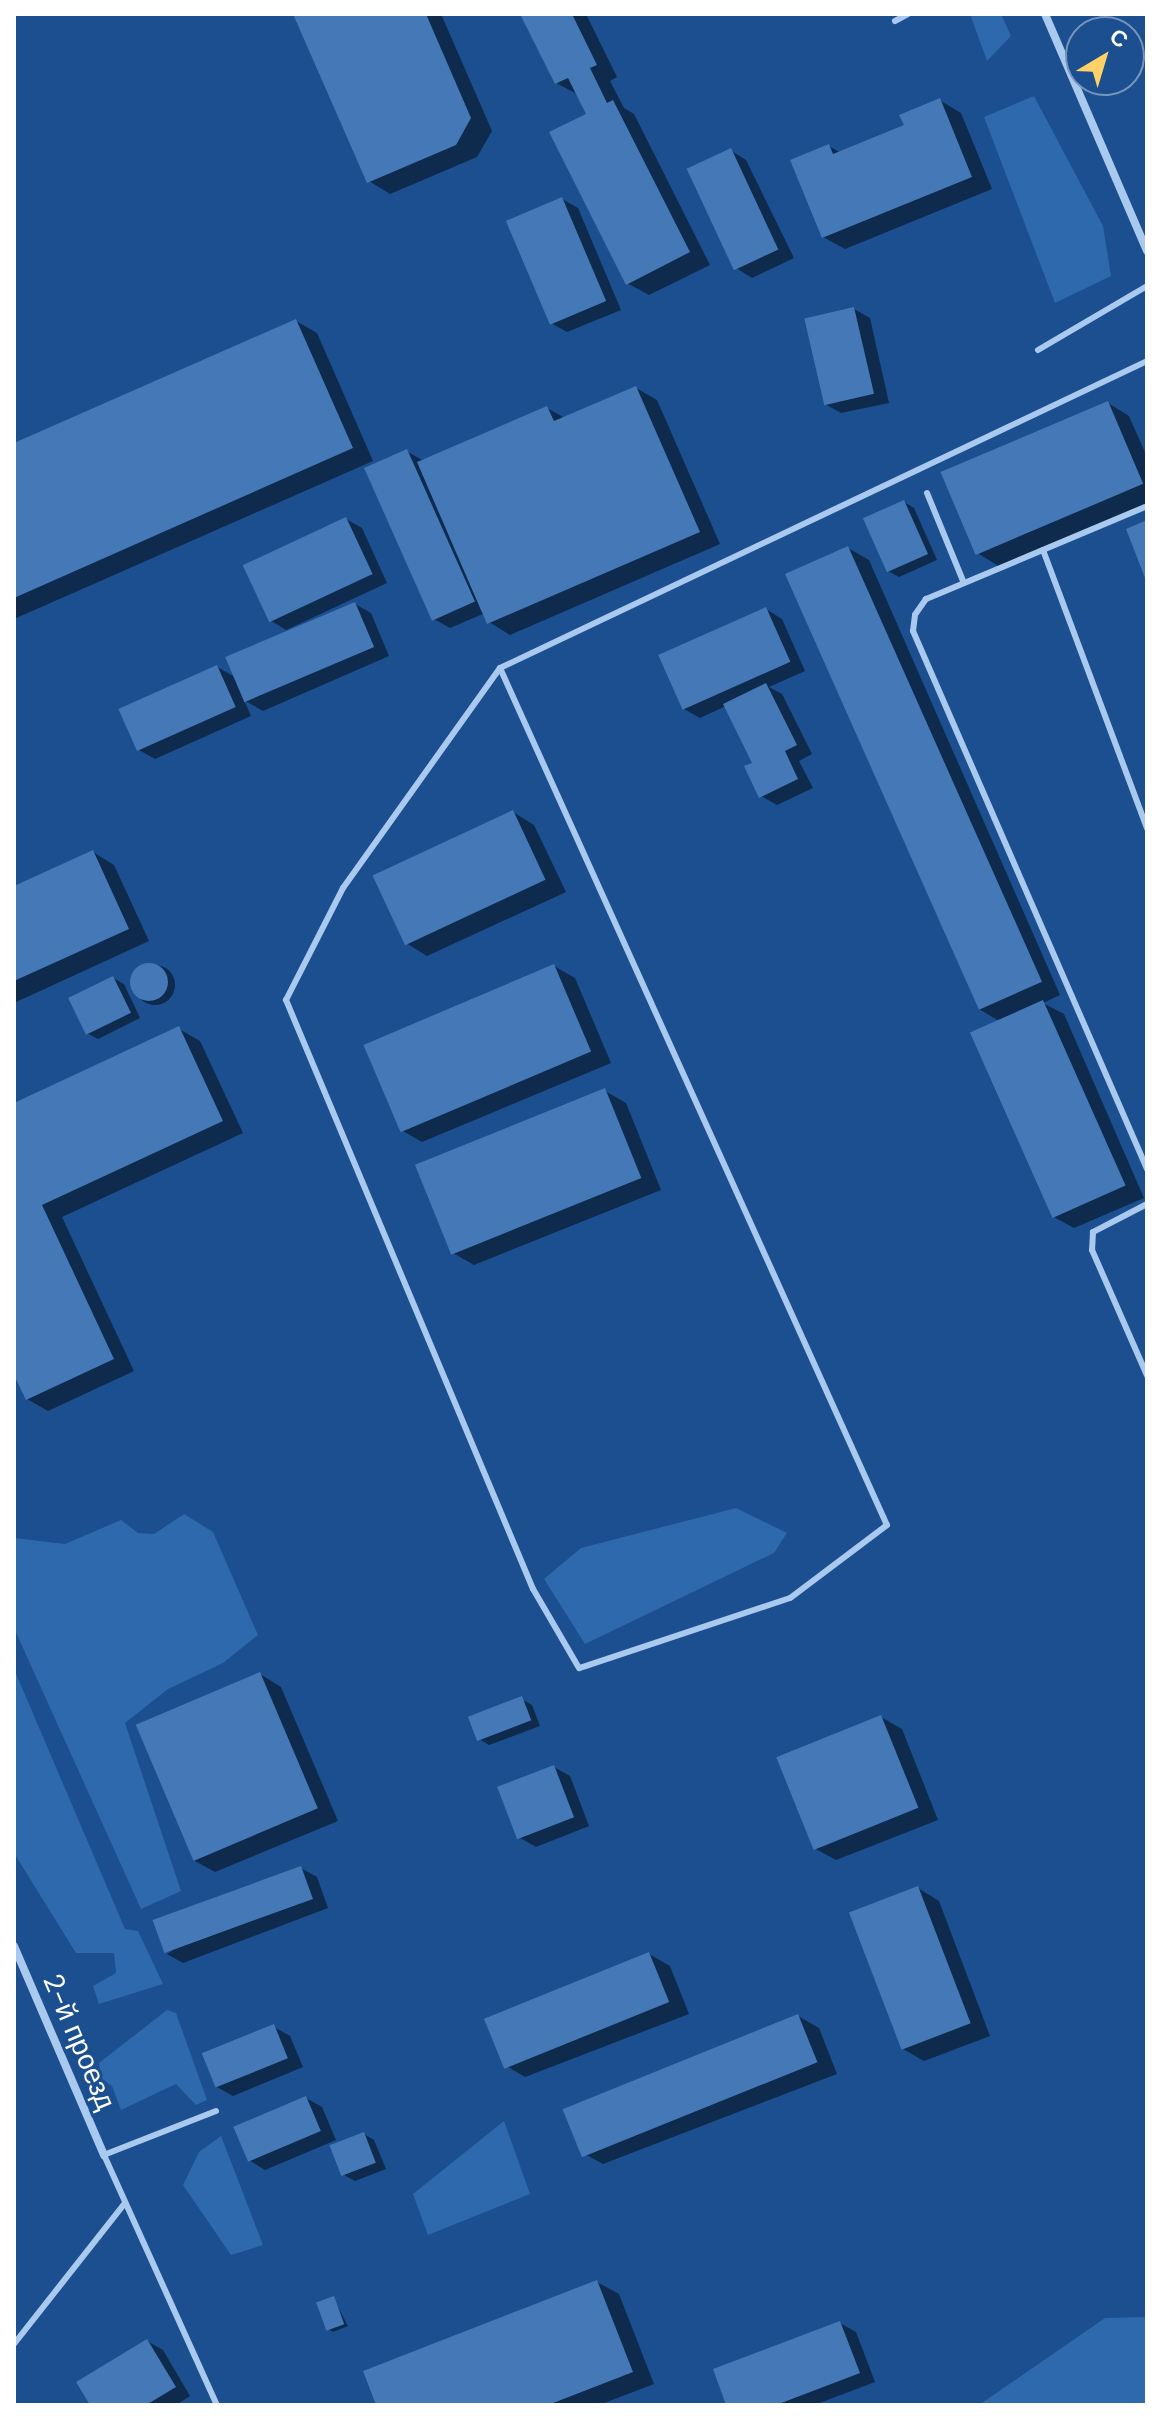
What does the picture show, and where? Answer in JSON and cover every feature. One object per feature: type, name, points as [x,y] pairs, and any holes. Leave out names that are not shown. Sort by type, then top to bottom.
[{"type":"street","points":[[1045,14],[1147,251]]},
{"type":"street","name":"2-й проезд","points":[[14,1946],[104,2155]]},
{"type":"lane","points":[[895,21],[908,14]]},
{"type":"lane","points":[[1038,350],[1147,286]]},
{"type":"lane","points":[[500,668],[887,1525],[790,1598],[579,1668],[533,1589],[286,1000],[343,888],[500,668],[1147,361]]},
{"type":"lane","points":[[927,493],[964,583]]},
{"type":"lane","points":[[1145,507],[926,599],[915,615],[913,631],[1147,1169]]},
{"type":"lane","points":[[1043,550],[1147,828]]},
{"type":"lane","points":[[1147,1204],[1093,1232],[1092,1250],[1147,1375]]},
{"type":"lane","points":[[216,2111],[104,2155],[217,2405]]},
{"type":"lane","points":[[14,2344],[125,2203]]},
{"type":"shaded area","points":[[970,14],[1001,14],[1011,36],[987,61]]},
{"type":"shaded area","points":[[1034,96],[1103,226],[1111,276],[1055,303],[984,117]]},
{"type":"shaded area","points":[[736,1508],[787,1533],[774,1553],[585,1644],[544,1579],[581,1548]]},
{"type":"shaded area","points":[[184,1514],[213,1532],[258,1635],[223,1663],[168,1689],[125,1723],[181,1891],[141,1909],[14,1628],[14,1538],[65,1544],[121,1520],[138,1533],[154,1534]]},
{"type":"shaded area","points":[[14,1669],[125,1929],[138,1931],[163,1984],[99,2004],[93,1986],[116,1973],[114,1953],[76,1953],[14,1853]]},
{"type":"shaded area","points":[[167,2010],[176,2013],[207,2100],[196,2105],[176,2084],[121,2110],[112,2086],[101,2078],[99,2063]]},
{"type":"shaded area","points":[[504,2121],[530,2194],[428,2235],[413,2194]]},
{"type":"shaded area","points":[[221,2136],[263,2245],[231,2255],[183,2185],[199,2152]]},
{"type":"shaded area","points":[[1147,2317],[1147,2405],[979,2405],[1105,2318]]},
{"type":"building","points":[[293,14],[426,14],[471,118],[456,145],[367,183]]},
{"type":"building","points":[[520,14],[572,14],[597,65],[590,68],[607,103],[613,100],[690,252],[626,285],[549,132],[586,114],[568,78],[555,84]]},
{"type":"building","points":[[940,98],[972,177],[822,238],[790,160],[829,144],[833,154],[904,125],[899,115]]},
{"type":"building","points":[[731,148],[778,250],[734,270],[687,169]]},
{"type":"building","points":[[562,197],[606,301],[550,325],[506,221]]},
{"type":"building","points":[[854,307],[874,394],[824,405],[804,318]]},
{"type":"building","points":[[296,319],[353,448],[14,598],[14,443]]},
{"type":"building","points":[[636,386],[700,532],[487,624],[417,462],[547,406],[554,421]]},
{"type":"building","points":[[1108,401],[1143,484],[976,555],[940,472]]},
{"type":"building","points":[[407,449],[475,602],[432,621],[364,468]]},
{"type":"building","points":[[904,500],[928,554],[887,572],[863,518]]},
{"type":"building","points":[[346,517],[373,574],[269,622],[243,565]]},
{"type":"building","points":[[1147,520],[1147,583],[1126,529]]},
{"type":"building","points":[[848,546],[1042,982],[979,1010],[785,574]]},
{"type":"building","points":[[355,602],[374,647],[244,702],[225,657]]},
{"type":"building","points":[[766,607],[790,662],[683,710],[658,655]]},
{"type":"building","points":[[217,665],[236,707],[137,751],[118,709]]},
{"type":"building","points":[[766,683],[797,745],[785,751],[798,779],[759,798],[744,766],[752,763],[723,704]]},
{"type":"building","points":[[513,810],[546,880],[405,945],[373,876]]},
{"type":"building","points":[[93,850],[129,929],[14,981],[14,886]]},
{"type":"building","points":[[149,963],[162,969],[168,982],[162,995],[149,1001],[136,995],[130,982],[136,969]]},
{"type":"building","points":[[554,964],[591,1051],[401,1132],[363,1045]]},
{"type":"building","points":[[113,976],[131,1013],[86,1035],[68,998]]},
{"type":"building","points":[[1043,1000],[1126,1185],[1052,1218],[970,1033]]},
{"type":"building","points":[[179,1026],[223,1121],[42,1205],[114,1359],[26,1400],[14,1375],[14,1103]]},
{"type":"building","points":[[605,1088],[641,1178],[451,1255],[415,1165]]},
{"type":"building","points":[[260,1672],[318,1808],[194,1861],[136,1725]]},
{"type":"building","points":[[522,1696],[531,1720],[477,1741],[468,1717]]},
{"type":"building","points":[[881,1715],[918,1808],[814,1850],[776,1757]]},
{"type":"building","points":[[554,1765],[574,1817],[517,1839],[497,1787]]},
{"type":"building","points":[[301,1866],[313,1899],[164,1953],[153,1920]]},
{"type":"building","points":[[918,1886],[971,2023],[902,2050],[849,1913]]},
{"type":"building","points":[[649,1952],[669,2002],[504,2069],[484,2019]]},
{"type":"building","points":[[798,2014],[817,2062],[582,2157],[562,2109]]},
{"type":"building","points":[[274,2024],[288,2058],[216,2088],[202,2053]]},
{"type":"building","points":[[306,2096],[321,2131],[248,2162],[233,2127]]},
{"type":"building","points":[[364,2132],[376,2163],[341,2176],[329,2145]]},
{"type":"building","points":[[597,2280],[633,2372],[548,2405],[376,2405],[363,2371]]},
{"type":"building","points":[[334,2296],[344,2324],[326,2331],[316,2302]]},
{"type":"building","points":[[840,2321],[860,2373],[776,2405],[726,2405],[713,2369]]},
{"type":"building","points":[[147,2339],[176,2387],[146,2405],[90,2405],[76,2382]]}]
